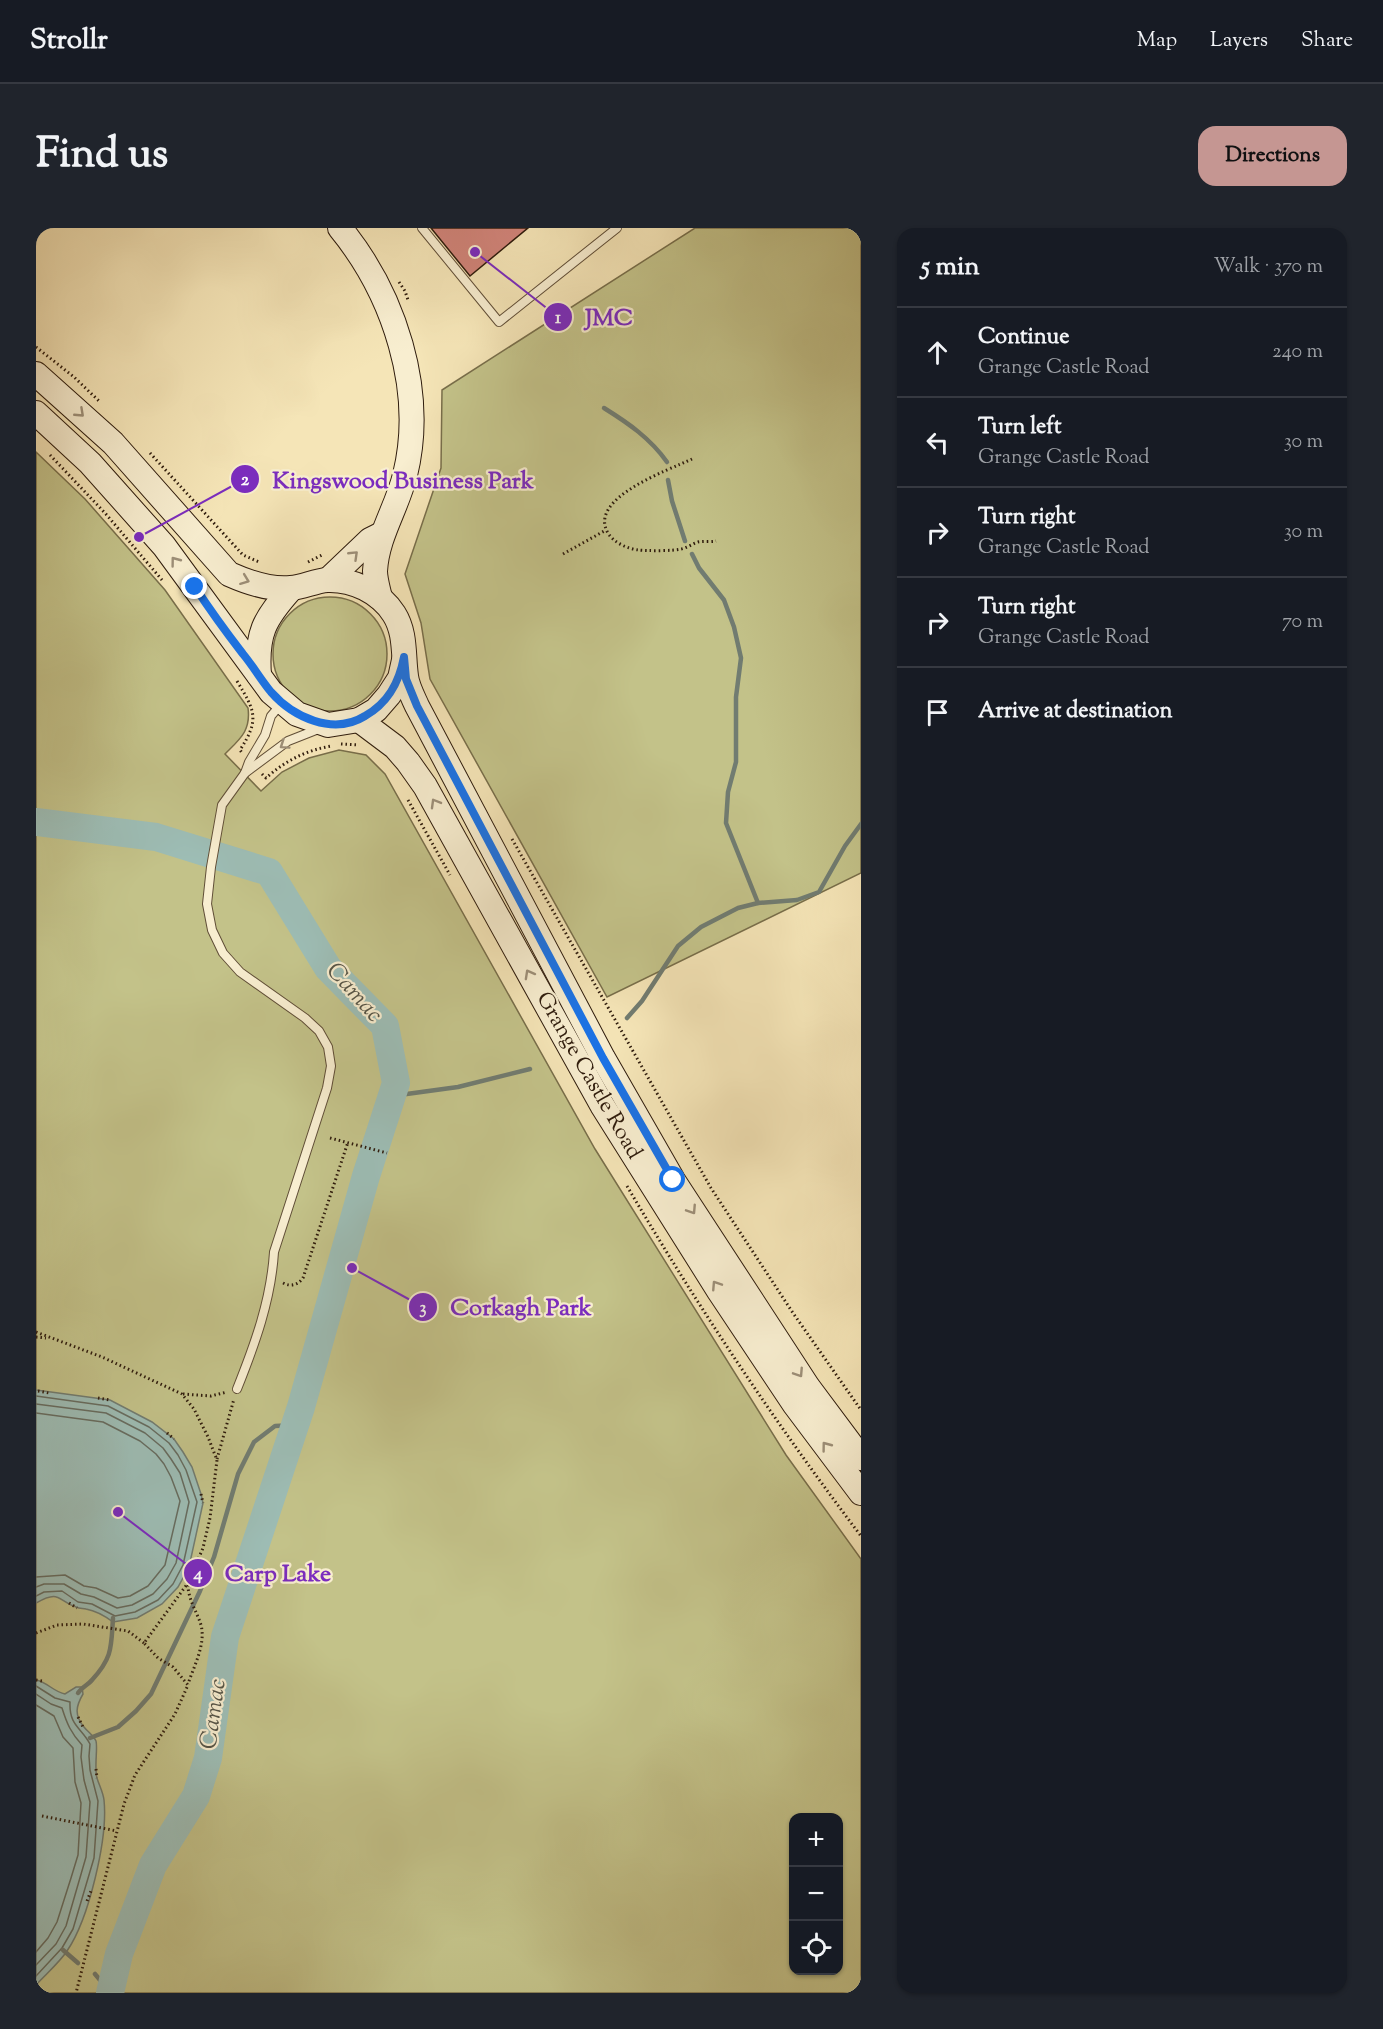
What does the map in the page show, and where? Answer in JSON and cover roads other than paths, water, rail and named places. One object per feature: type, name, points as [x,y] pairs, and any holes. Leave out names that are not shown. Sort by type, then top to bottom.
[{"type":"main road","points":[[340,228],[367,267],[384,300],[405,362],[411,389],[412,424],[405,476],[382,534],[375,572],[380,598]]},
{"type":"main road","name":"Grange Castle Road","points":[[36,374],[112,444],[230,574],[250,584],[291,589],[328,580],[345,581],[361,586],[380,598],[394,614],[403,635],[406,679],[417,706],[615,1078],[673,1180],[732,1272],[808,1387],[861,1458]]},
{"type":"main road","name":"Grange Castle Road","points":[[36,413],[90,463],[164,546],[271,692],[297,714],[328,725],[359,720],[376,710],[389,695],[400,678],[404,657]]},
{"type":"main road","points":[[328,580],[370,540],[382,534]]},
{"type":"main road","points":[[260,675],[258,659],[260,638],[267,619],[291,589]]},
{"type":"main road","name":"Grange Castle Road","points":[[359,720],[395,747],[425,786],[602,1105],[719,1291],[795,1406],[861,1493]]},
{"type":"lane","points":[[422,228],[499,322],[617,228]]},
{"type":"lane","points":[[237,1389],[256,1342],[272,1279],[274,1252],[332,1066],[328,1047],[319,1031],[305,1018],[240,972],[224,953],[212,930],[207,904],[214,845],[222,805],[245,773],[265,735],[271,716],[283,702]]},
{"type":"lane","points":[[245,773],[288,741],[328,725]]},
{"type":"water","points":[[36,1390],[110,1400],[152,1422],[174,1439],[192,1467],[203,1503],[189,1567],[178,1587],[162,1604],[137,1618],[113,1622],[97,1612],[77,1608],[55,1597],[36,1603]]},
{"type":"water","points":[[36,1680],[65,1694],[76,1687],[82,1687],[83,1694],[77,1714],[81,1723],[96,1741],[96,1774],[103,1797],[104,1816],[100,1856],[83,1919],[67,1951],[36,1985]]},
{"type":"waterway","points":[[604,408],[638,432],[667,462]]},
{"type":"waterway","points":[[668,480],[685,541]]},
{"type":"waterway","points":[[692,554],[699,568],[724,600],[734,627],[741,658],[736,697],[736,762],[728,792],[726,823],[758,903]]},
{"type":"waterway","name":"Camac","points":[[36,822],[156,837],[269,872],[328,968],[385,1026],[396,1083],[366,1176],[301,1407],[225,1637],[208,1758],[196,1796],[153,1865],[119,1954],[110,1993]]},
{"type":"waterway","points":[[627,1018],[642,1001],[678,946],[701,927],[738,908],[758,903],[797,900],[819,892],[845,846],[861,824]]},
{"type":"waterway","points":[[392,1096],[458,1087],[530,1069]]},
{"type":"waterway","name":"Camac","points":[[90,1738],[118,1727],[151,1694],[214,1557],[238,1474],[254,1442],[275,1426],[295,1425]]},
{"type":"waterway","name":"Camac","points":[[78,1693],[104,1665],[110,1651],[113,1618]]},
{"type":"waterway","points":[[63,1950],[78,1963]]},
{"type":"waterway","points":[[95,1974],[110,1992]]},
{"type":"place","name":"JMC","points":[[475,252]]},
{"type":"place","name":"Kingswood Business Park","points":[[139,537]]},
{"type":"place","name":"Corkagh Park","points":[[352,1268]]},
{"type":"place","name":"Carp Lake","points":[[118,1512]]}]
